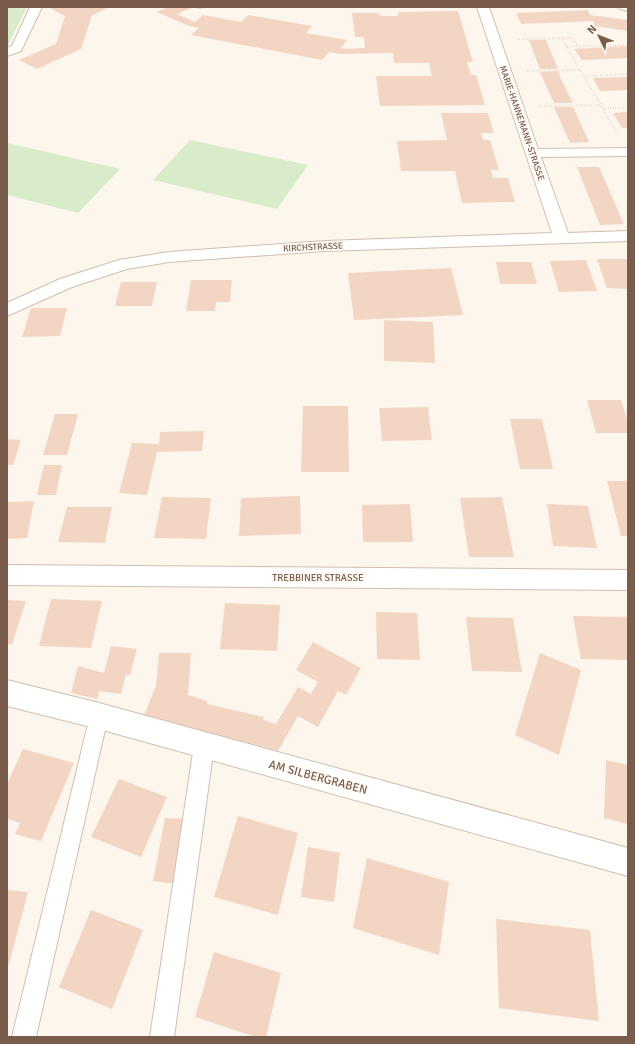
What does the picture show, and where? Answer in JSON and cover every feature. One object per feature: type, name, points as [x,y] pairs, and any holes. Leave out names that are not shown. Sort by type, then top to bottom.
[{"type":"street","points":[[7,52],[17,48],[36,7]]},
{"type":"street","name":"MARIE-HANNEMANN-STRASSE","points":[[483,7],[492,39],[517,106],[562,239]]},
{"type":"street","points":[[624,7],[628,8]]},
{"type":"street","points":[[532,153],[628,152]]},
{"type":"street","name":"KIRCHSTRASSE","points":[[7,310],[66,283],[125,264],[169,257],[325,246],[628,236]]},
{"type":"street","name":"TREBBINER STRASSE","points":[[7,575],[628,580]]},
{"type":"street","name":"AM SILBERGRABEN","points":[[7,694],[99,716],[628,862]]},
{"type":"lane","points":[[24,1037],[99,716]]},
{"type":"lane","points":[[162,1037],[204,746]]},
{"type":"path","points":[[562,38],[618,136]]},
{"type":"path","points":[[492,39],[572,38],[578,46]]},
{"type":"path","points":[[567,47],[628,45]]},
{"type":"path","points":[[504,72],[580,70]]},
{"type":"path","points":[[584,76],[628,74]]},
{"type":"path","points":[[517,106],[600,105]]},
{"type":"path","points":[[603,108],[628,108]]},
{"type":"green space","points":[[7,7],[27,7],[7,47]]},
{"type":"green space","points":[[190,140],[308,165],[277,209],[153,180]]},
{"type":"green space","points":[[8,143],[120,169],[78,213],[7,195]]},
{"type":"building","points":[[110,7],[92,15],[81,49],[37,69],[19,60],[56,44],[65,16],[50,8]]},
{"type":"building","points":[[169,7],[194,7],[177,14],[195,22],[203,15],[241,22],[248,15],[312,26],[306,33],[347,40],[341,48],[344,49],[365,48],[364,37],[355,37],[352,13],[379,13],[380,16],[398,16],[398,12],[458,11],[473,62],[467,62],[471,75],[476,75],[485,105],[380,106],[376,76],[432,76],[429,63],[394,63],[393,53],[341,54],[329,52],[322,60],[191,35],[199,28],[189,26],[157,12]]},
{"type":"building","points":[[194,7],[205,7],[200,9]]},
{"type":"building","points":[[588,10],[590,15],[628,20],[628,31],[595,26],[593,21],[521,24],[516,13]]},
{"type":"building","points":[[529,40],[546,40],[558,69],[540,69]]},
{"type":"building","points":[[628,46],[628,58],[582,60],[574,49]]},
{"type":"building","points":[[558,71],[573,103],[554,103],[540,72]]},
{"type":"building","points":[[628,77],[628,90],[600,91],[593,78]]},
{"type":"building","points":[[554,107],[573,107],[589,142],[570,143]]},
{"type":"building","points":[[628,112],[628,128],[622,128],[613,113]]},
{"type":"building","points":[[441,113],[488,113],[494,133],[481,133],[483,140],[490,140],[499,170],[491,170],[493,178],[508,178],[515,202],[462,203],[455,171],[401,171],[397,141],[447,140]]},
{"type":"building","points":[[577,167],[599,167],[624,224],[600,225]]},
{"type":"building","points":[[597,259],[628,259],[628,289],[607,288]]},
{"type":"building","points":[[586,260],[597,291],[559,292],[550,261]]},
{"type":"building","points":[[496,262],[531,262],[537,284],[500,284]]},
{"type":"building","points":[[451,268],[463,315],[354,320],[348,273]]},
{"type":"building","points":[[191,280],[232,280],[230,302],[216,302],[215,311],[186,311]]},
{"type":"building","points":[[121,282],[157,282],[152,306],[115,306]]},
{"type":"building","points":[[31,308],[67,308],[60,336],[22,337]]},
{"type":"building","points":[[384,320],[433,322],[435,363],[384,361]]},
{"type":"building","points":[[587,400],[621,400],[628,421],[628,433],[596,433]]},
{"type":"building","points":[[303,406],[348,406],[349,472],[301,472]]},
{"type":"building","points":[[428,407],[432,440],[382,441],[379,408]]},
{"type":"building","points":[[55,414],[78,414],[67,455],[43,455]]},
{"type":"building","points":[[510,419],[542,419],[553,469],[520,469]]},
{"type":"building","points":[[204,431],[202,451],[157,452],[147,495],[119,493],[132,443],[159,444],[160,432]]},
{"type":"building","points":[[7,439],[21,440],[13,465],[7,465]]},
{"type":"building","points":[[44,465],[62,465],[56,495],[37,495]]},
{"type":"building","points":[[607,481],[628,481],[628,536],[621,536]]},
{"type":"building","points":[[300,496],[301,534],[239,536],[241,498]]},
{"type":"building","points":[[162,497],[211,498],[206,539],[154,538]]},
{"type":"building","points":[[502,497],[514,557],[469,557],[460,498]]},
{"type":"building","points":[[34,501],[27,538],[7,539],[7,502]]},
{"type":"building","points":[[410,504],[413,542],[363,542],[362,505]]},
{"type":"building","points":[[547,504],[588,506],[597,548],[553,546]]},
{"type":"building","points":[[67,507],[112,507],[105,543],[58,542]]},
{"type":"building","points":[[51,599],[102,601],[91,648],[39,646]]},
{"type":"building","points":[[7,600],[26,601],[12,645],[7,644]]},
{"type":"building","points":[[225,603],[280,605],[277,651],[220,649]]},
{"type":"building","points":[[376,612],[417,613],[420,660],[377,659]]},
{"type":"building","points":[[573,616],[628,617],[628,660],[581,659]]},
{"type":"building","points":[[466,617],[513,618],[522,672],[472,671]]},
{"type":"building","points":[[313,642],[361,668],[346,695],[338,691],[318,727],[298,716],[278,751],[144,715],[156,686],[159,653],[191,653],[188,695],[207,701],[207,704],[264,717],[263,720],[276,724],[298,687],[311,694],[318,682],[296,670]]},
{"type":"building","points":[[111,646],[137,649],[130,675],[126,675],[121,694],[99,691],[97,699],[71,693],[78,666],[104,673]]},
{"type":"building","points":[[540,653],[581,670],[559,755],[515,735]]},
{"type":"building","points":[[23,749],[74,763],[41,841],[15,834],[20,823],[7,819],[7,784]]},
{"type":"building","points":[[606,760],[628,765],[628,824],[604,818]]},
{"type":"building","points":[[119,779],[167,797],[141,857],[91,837]]},
{"type":"building","points":[[238,816],[298,833],[278,915],[214,897]]},
{"type":"building","points":[[165,818],[187,819],[177,884],[153,881]]},
{"type":"building","points":[[308,847],[340,853],[334,902],[301,897]]},
{"type":"building","points":[[367,858],[449,882],[439,955],[353,928]]},
{"type":"building","points":[[7,890],[28,892],[9,964],[7,964]]},
{"type":"building","points":[[91,910],[143,930],[112,1009],[59,987]]},
{"type":"building","points":[[496,919],[590,930],[599,1021],[499,1008]]},
{"type":"building","points":[[214,952],[281,973],[266,1037],[256,1037],[195,1017]]}]
